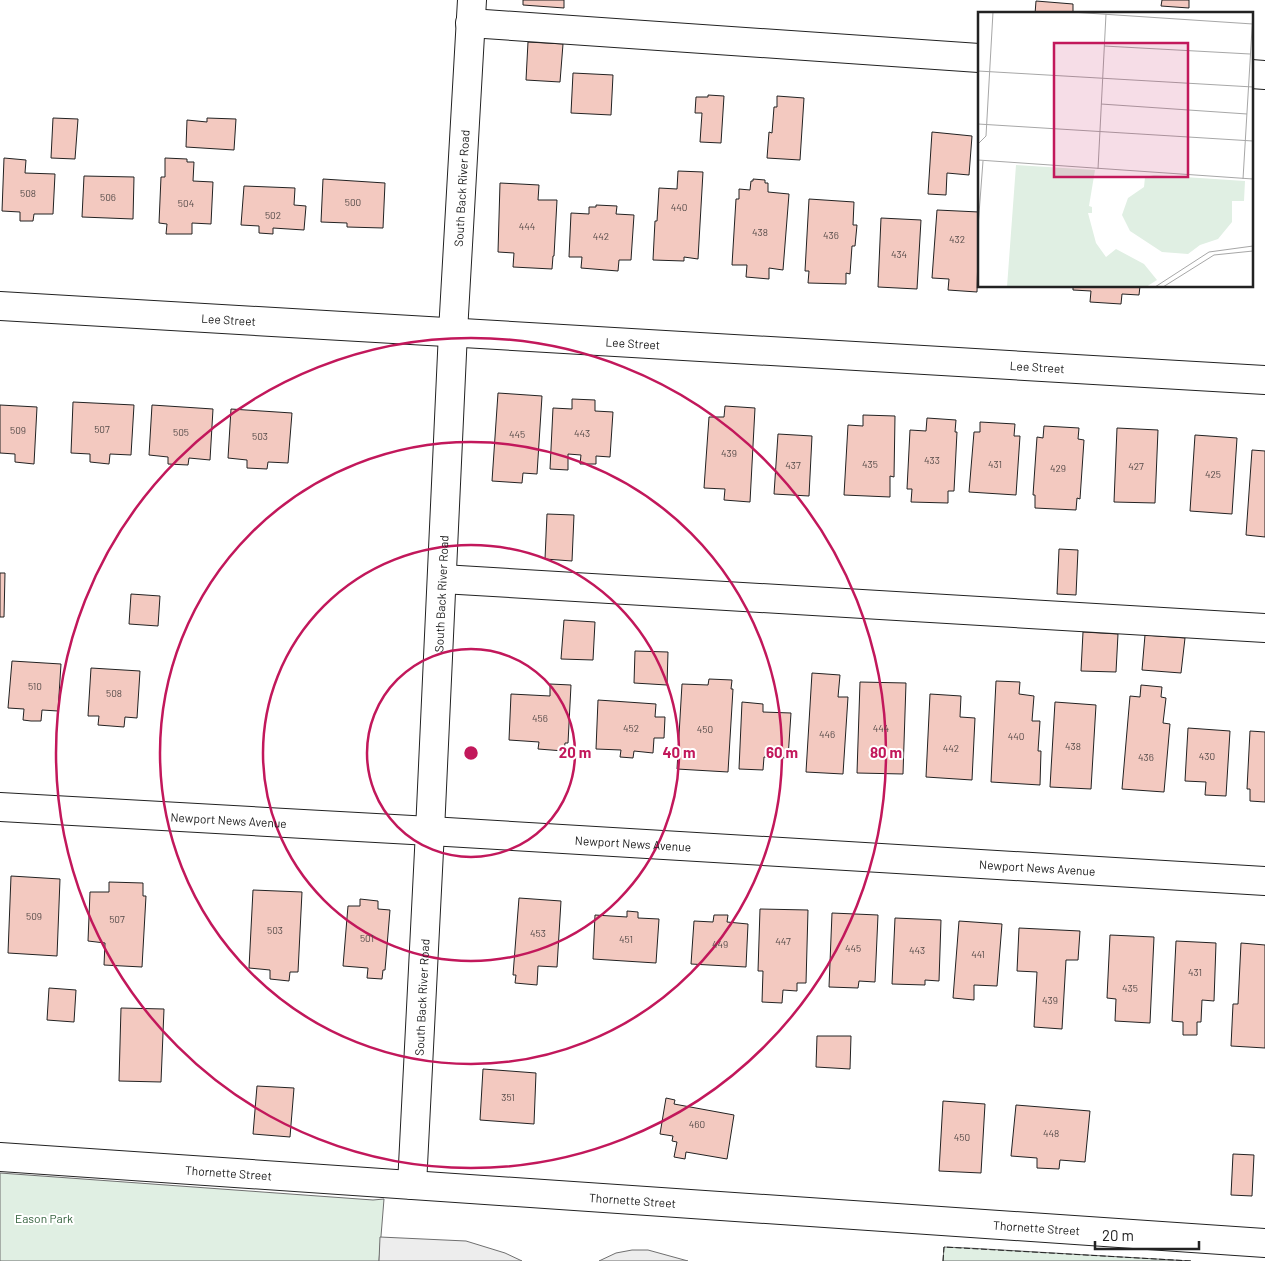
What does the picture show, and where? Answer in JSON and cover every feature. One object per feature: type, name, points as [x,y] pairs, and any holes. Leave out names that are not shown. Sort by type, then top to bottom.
[{"type":"street","points":[[471,11],[978,58]]},
{"type":"street","name":"South Back River Road","points":[[412,1186],[453,332],[471,11]]},
{"type":"street","points":[[1252,74],[1265,75]]},
{"type":"street","name":"Lee Street","points":[[0,306],[1265,380]]},
{"type":"street","points":[[442,579],[1265,628]]},
{"type":"street","name":"Newport News Avenue","points":[[0,807],[1265,882]]},
{"type":"street","name":"Thornette Street","points":[[0,1157],[1265,1243]]},
{"type":"green space","name":"Eason Park","points":[[0,1173],[373,1200],[384,1199],[379,1261],[0,1261]]},
{"type":"green space","points":[[944,1247],[968,1248],[1191,1261],[943,1261]]},
{"type":"shaded area","points":[[380,1237],[466,1241],[505,1253],[522,1261],[379,1261]]},
{"type":"shaded area","points":[[648,1250],[688,1261],[599,1261],[616,1253]]},
{"type":"building","points":[[523,0],[564,0],[564,8],[523,5]]},
{"type":"building","points":[[1162,0],[1189,0],[1189,8],[1161,6]]},
{"type":"building","points":[[1036,1],[1073,4],[1073,12],[1035,12]]},
{"type":"building","points":[[528,42],[563,44],[560,82],[526,80]]},
{"type":"building","points":[[573,73],[613,75],[611,115],[571,113]]},
{"type":"building","points":[[708,95],[724,96],[721,143],[700,142],[702,113],[695,113],[696,97],[708,97]]},
{"type":"building","points":[[777,96],[804,98],[800,160],[767,158],[769,132],[772,133]]},
{"type":"building","points":[[53,118],[78,119],[75,159],[51,158]]},
{"type":"building","points":[[207,118],[236,119],[234,150],[186,147],[187,120],[207,122]]},
{"type":"building","points":[[932,132],[972,136],[969,175],[947,173],[946,195],[928,194]]},
{"type":"building","points":[[4,158],[26,160],[25,173],[55,174],[53,214],[34,214],[33,221],[20,221],[20,212],[2,211]]},
{"type":"building","points":[[165,158],[187,159],[187,162],[194,162],[193,181],[213,182],[211,224],[192,223],[192,234],[166,234],[167,224],[159,223],[161,177],[165,177]]},
{"type":"building","points":[[678,171],[703,172],[698,259],[684,257],[684,261],[653,260],[659,188],[677,189]]},
{"type":"building","points":[[84,176],[134,177],[133,219],[82,217]]},
{"type":"building","points":[[323,179],[385,183],[383,228],[347,227],[347,223],[321,222]]},
{"type":"building","points":[[753,179],[765,180],[765,183],[768,183],[768,192],[789,194],[783,270],[769,268],[769,279],[746,277],[747,265],[732,265],[736,199],[739,199],[739,189],[750,190]]},
{"type":"building","points":[[500,183],[539,185],[538,200],[557,200],[552,269],[513,267],[514,253],[498,252]]},
{"type":"building","points":[[244,186],[295,188],[294,205],[306,206],[304,230],[273,228],[273,234],[259,233],[259,226],[241,225]]},
{"type":"building","points":[[809,199],[854,202],[853,225],[857,225],[855,246],[852,246],[850,274],[846,273],[846,284],[808,283],[809,271],[805,271]]},
{"type":"building","points":[[596,205],[617,206],[616,214],[634,215],[631,260],[619,260],[618,271],[581,268],[582,257],[569,257],[571,213],[589,214],[589,207],[596,207]]},
{"type":"building","points":[[937,210],[978,212],[977,292],[948,290],[949,279],[932,278]]},
{"type":"building","points":[[881,218],[921,220],[917,289],[878,287]]},
{"type":"building","points":[[1073,288],[1140,288],[1139,295],[1122,294],[1121,304],[1090,302],[1091,291],[1073,290]]},
{"type":"building","points":[[498,393],[542,396],[537,474],[523,473],[522,483],[492,481]]},
{"type":"building","points":[[572,399],[595,400],[595,411],[613,412],[610,457],[596,456],[596,464],[580,464],[581,455],[568,454],[568,470],[550,469],[553,408],[572,409]]},
{"type":"building","points":[[73,402],[134,405],[131,455],[110,454],[109,464],[90,462],[90,454],[71,453]]},
{"type":"building","points":[[0,405],[37,407],[34,464],[15,462],[15,454],[0,453]]},
{"type":"building","points":[[152,405],[213,409],[210,460],[189,458],[188,465],[168,464],[168,457],[149,455]]},
{"type":"building","points":[[725,406],[755,408],[750,502],[724,500],[725,489],[704,488],[709,417],[724,417]]},
{"type":"building","points":[[231,409],[292,413],[288,463],[268,462],[267,469],[247,468],[247,460],[228,458]]},
{"type":"building","points":[[863,415],[895,416],[894,477],[890,476],[890,497],[844,495],[848,425],[863,426]]},
{"type":"building","points":[[927,418],[956,420],[954,491],[948,491],[948,503],[911,502],[912,489],[907,489],[910,430],[926,431]]},
{"type":"building","points":[[980,422],[1015,424],[1014,436],[1020,436],[1016,495],[969,492],[974,432],[980,432]]},
{"type":"building","points":[[1044,426],[1079,428],[1078,439],[1084,440],[1080,499],[1077,498],[1076,510],[1035,508],[1035,495],[1033,495],[1037,437],[1043,438]]},
{"type":"building","points":[[1117,428],[1158,430],[1155,503],[1114,502]]},
{"type":"building","points":[[778,434],[812,436],[809,496],[774,494]]},
{"type":"building","points":[[1195,435],[1237,438],[1232,514],[1190,511]]},
{"type":"building","points":[[1252,450],[1265,451],[1265,537],[1246,535]]},
{"type":"building","points":[[547,514],[574,515],[572,561],[545,559]]},
{"type":"building","points":[[1059,549],[1078,550],[1076,595],[1057,594]]},
{"type":"building","points":[[0,573],[5,573],[4,617],[0,617]]},
{"type":"building","points":[[131,594],[160,596],[158,626],[129,624]]},
{"type":"building","points":[[564,620],[595,622],[593,660],[561,659]]},
{"type":"building","points":[[1083,632],[1118,634],[1116,672],[1081,671]]},
{"type":"building","points":[[1145,635],[1185,638],[1181,673],[1142,670]]},
{"type":"building","points":[[635,651],[668,652],[667,685],[634,683]]},
{"type":"building","points":[[12,661],[61,664],[58,711],[42,710],[41,721],[31,721],[23,720],[24,709],[8,708]]},
{"type":"building","points":[[91,668],[140,671],[137,718],[125,717],[124,727],[98,725],[99,716],[88,716]]},
{"type":"building","points":[[812,673],[840,675],[838,697],[848,697],[843,774],[806,772]]},
{"type":"building","points":[[709,679],[732,680],[728,772],[677,769],[682,684],[708,685]]},
{"type":"building","points":[[996,681],[1020,682],[1019,694],[1034,696],[1032,721],[1040,721],[1038,751],[1041,751],[1040,785],[991,782]]},
{"type":"building","points":[[860,682],[906,683],[903,774],[857,773]]},
{"type":"building","points":[[550,684],[571,685],[568,743],[565,743],[564,751],[538,749],[539,742],[509,740],[511,694],[550,696]]},
{"type":"building","points":[[1141,685],[1162,687],[1161,697],[1166,698],[1163,723],[1170,724],[1164,792],[1122,789],[1130,696],[1140,697]]},
{"type":"building","points":[[930,694],[961,696],[960,717],[975,718],[972,780],[926,777]]},
{"type":"building","points":[[598,700],[656,704],[655,717],[665,717],[664,738],[654,738],[653,753],[634,751],[633,758],[620,757],[621,750],[596,749]]},
{"type":"building","points":[[742,702],[763,704],[763,712],[791,713],[788,758],[764,757],[763,770],[739,769]]},
{"type":"building","points":[[1055,702],[1096,705],[1091,789],[1050,787]]},
{"type":"building","points":[[1188,728],[1230,731],[1226,796],[1205,795],[1206,782],[1185,781]]},
{"type":"building","points":[[1250,731],[1265,732],[1265,802],[1250,801],[1250,789],[1247,789]]},
{"type":"building","points":[[11,876],[60,879],[57,956],[8,953]]},
{"type":"building","points":[[109,882],[143,883],[143,896],[146,896],[142,967],[104,965],[105,943],[88,941],[90,892],[109,892]]},
{"type":"building","points":[[253,890],[302,892],[298,972],[290,972],[289,981],[270,979],[270,970],[249,968]]},
{"type":"building","points":[[519,898],[561,901],[557,967],[538,966],[537,985],[515,983],[516,975],[513,975]]},
{"type":"building","points":[[360,899],[378,901],[378,909],[390,910],[385,970],[383,970],[382,979],[367,978],[368,968],[343,966],[348,906],[360,906]]},
{"type":"building","points":[[760,909],[808,910],[806,983],[797,983],[797,991],[783,990],[782,1003],[762,1002],[763,971],[758,971]]},
{"type":"building","points":[[627,911],[638,912],[638,918],[659,919],[656,963],[593,959],[595,915],[627,917]]},
{"type":"building","points":[[832,913],[878,915],[875,982],[859,981],[858,988],[829,987]]},
{"type":"building","points":[[714,915],[728,915],[727,922],[748,924],[746,967],[691,964],[694,921],[713,922]]},
{"type":"building","points":[[895,918],[941,920],[939,981],[925,980],[925,985],[892,984]]},
{"type":"building","points":[[959,921],[1002,924],[997,986],[974,985],[974,1000],[953,998]]},
{"type":"building","points":[[1019,928],[1080,931],[1078,960],[1066,960],[1062,1029],[1034,1027],[1037,972],[1017,971]]},
{"type":"building","points":[[1110,935],[1154,937],[1150,1023],[1115,1021],[1116,999],[1107,998]]},
{"type":"building","points":[[1176,941],[1216,943],[1214,1001],[1202,1000],[1201,1022],[1197,1022],[1197,1035],[1183,1035],[1183,1022],[1172,1021]]},
{"type":"building","points":[[1241,943],[1265,945],[1265,1048],[1231,1046],[1233,1004],[1238,1004]]},
{"type":"building","points":[[49,988],[76,990],[74,1022],[47,1020]]},
{"type":"building","points":[[121,1008],[164,1009],[161,1082],[119,1081]]},
{"type":"building","points":[[817,1036],[851,1036],[850,1069],[816,1067]]},
{"type":"building","points":[[483,1069],[536,1073],[534,1124],[480,1120]]},
{"type":"building","points":[[257,1086],[294,1088],[290,1137],[253,1134]]},
{"type":"building","points":[[666,1098],[675,1100],[674,1104],[734,1115],[727,1159],[686,1152],[685,1159],[674,1157],[677,1142],[672,1141],[673,1136],[660,1134]]},
{"type":"building","points":[[943,1101],[985,1104],[981,1173],[939,1171]]},
{"type":"building","points":[[1016,1105],[1090,1111],[1085,1162],[1060,1160],[1059,1169],[1037,1168],[1037,1158],[1011,1156]]},
{"type":"building","points":[[1233,1154],[1254,1155],[1252,1196],[1231,1195]]},
{"type":"fence","points":[[943,1261],[944,1247],[1191,1261]]}]
